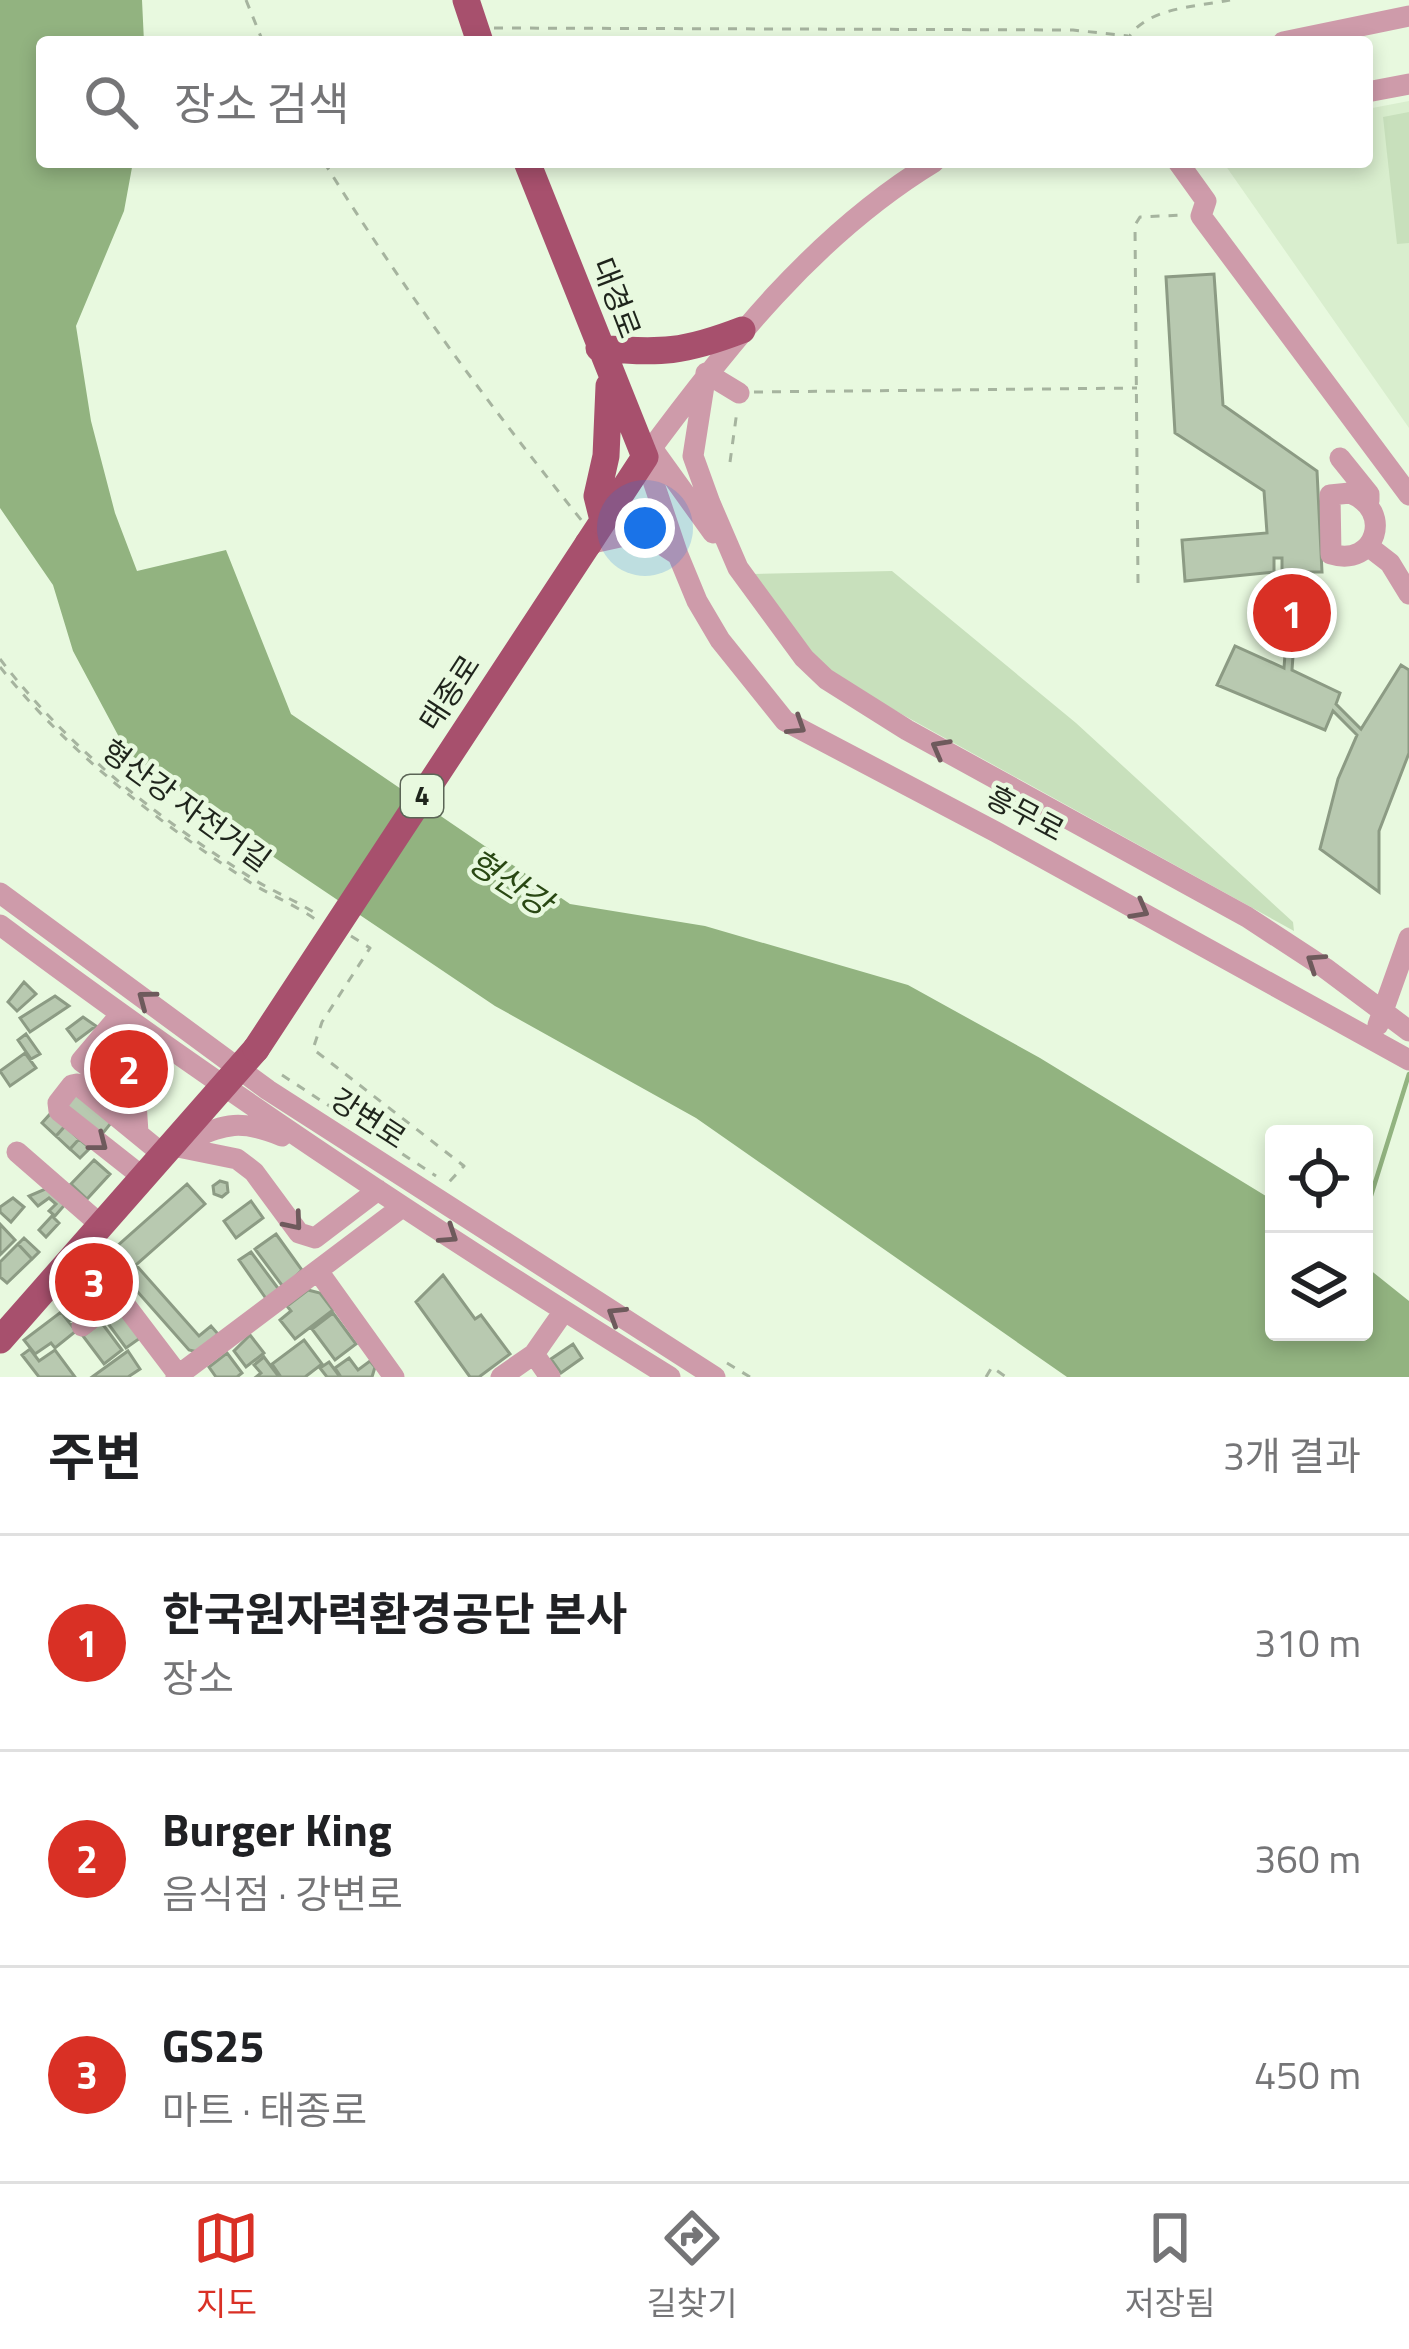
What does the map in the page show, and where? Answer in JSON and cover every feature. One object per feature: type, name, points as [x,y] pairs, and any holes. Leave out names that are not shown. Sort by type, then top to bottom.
[{"type":"main road","points":[[466,0],[477,35]]},
{"type":"main road","name":"대경로","points":[[529,168],[599,348],[646,451]]},
{"type":"main road","points":[[599,348],[662,353],[692,350],[742,330]]},
{"type":"main road","points":[[595,533],[611,376]]},
{"type":"main road","name":"태종로","points":[[0,1340],[240,1068],[646,451]]},
{"type":"street","points":[[1312,36],[1409,16]]},
{"type":"street","points":[[1373,91],[1409,84]]},
{"type":"street","name":"태종로","points":[[646,451],[742,330],[830,241],[926,168]]},
{"type":"street","points":[[1182,168],[1205,201],[1201,216],[1409,495]]},
{"type":"street","points":[[706,374],[739,393]]},
{"type":"street","name":"흥무로","points":[[706,374],[693,456],[738,568]]},
{"type":"street","name":"흥무로","points":[[646,451],[697,601],[719,640],[785,721],[1404,1057]]},
{"type":"street","name":"흥무로","points":[[646,451],[804,658],[843,690],[1247,917],[1409,1031]]},
{"type":"street","points":[[1340,458],[1369,494],[1376,525],[1368,546],[1350,557],[1331,554],[1330,495],[1350,493],[1369,504]]},
{"type":"street","points":[[595,533],[653,539],[678,555]]},
{"type":"street","points":[[1368,546],[1402,571],[1409,594]]},
{"type":"street","name":"강변로","points":[[0,893],[240,1068],[566,1284],[722,1371]]},
{"type":"street","name":"강변로","points":[[0,925],[120,1015],[240,1068],[315,1148],[670,1377]]},
{"type":"street","points":[[1372,1037],[1409,938]]},
{"type":"street","points":[[120,1015],[81,1061],[136,1102],[138,1133]]},
{"type":"street","points":[[144,1178],[58,1111],[58,1103],[72,1085],[77,1084],[138,1133],[169,1151],[237,1159],[254,1172],[299,1233],[308,1238],[316,1238],[378,1190]]},
{"type":"street","points":[[169,1151],[231,1123],[258,1126],[305,1149],[315,1148]]},
{"type":"street","points":[[17,1152],[92,1237],[121,1296],[178,1376],[402,1207]]},
{"type":"street","points":[[318,1270],[389,1376]]},
{"type":"street","points":[[82,1327],[121,1296]]},
{"type":"street","points":[[501,1377],[534,1354],[563,1311]]},
{"type":"street","points":[[534,1354],[550,1377]]},
{"type":"path","points":[[246,0],[261,36]]},
{"type":"path","points":[[1129,36],[1138,24],[1161,14],[1230,0]]},
{"type":"path","points":[[477,35],[1073,30],[1109,36]]},
{"type":"path","points":[[328,168],[379,251],[479,392],[595,533]]},
{"type":"path","points":[[1138,583],[1135,225],[1150,214],[1201,216]]},
{"type":"path","points":[[730,462],[739,393],[1136,388]]},
{"type":"path","points":[[0,659],[61,730],[117,780],[254,880],[324,919]]},
{"type":"path","name":"형산강 자전거길","points":[[0,668],[46,721],[111,782],[256,886],[315,919]]},
{"type":"path","points":[[282,1075],[448,1183],[464,1166],[313,1049],[322,1022],[370,948],[339,928]]},
{"type":"path","points":[[349,943],[366,955]]},
{"type":"path","points":[[986,1377],[992,1367],[1006,1377]]},
{"type":"path","points":[[722,1371],[749,1377]]},
{"type":"shaded area","points":[[1409,101],[1409,428],[1227,168],[1373,168],[1373,108]]},
{"type":"shaded area","points":[[1409,112],[1409,243],[1397,244],[1383,117]]},
{"type":"shaded area","points":[[892,571],[1076,723],[1293,922],[1294,931],[829,674],[752,574]]},
{"type":"water","name":"형산강","points":[[0,0],[142,0],[144,36],[36,36],[36,168],[132,168],[124,211],[76,326],[91,421],[115,513],[137,571],[226,550],[291,714],[570,904],[705,926],[908,985],[1040,1058],[1265,1196],[1265,1341],[1373,1341],[1373,1272],[1409,1301],[1409,1377],[1067,1377],[696,1118],[495,1006],[127,752],[73,651],[53,585],[0,508]]},
{"type":"building","points":[[1214,274],[1223,405],[1317,471],[1322,572],[1299,572],[1292,670],[1340,693],[1336,704],[1361,729],[1401,665],[1409,670],[1409,753],[1379,831],[1379,892],[1320,849],[1338,779],[1357,735],[1333,711],[1325,730],[1217,685],[1235,646],[1284,668],[1291,572],[1282,573],[1282,558],[1274,558],[1274,572],[1185,581],[1182,540],[1267,533],[1264,491],[1175,433],[1166,277]]},
{"type":"building","points":[[24,982],[36,994],[17,1011],[8,1002]]},
{"type":"building","points":[[55,996],[69,1006],[30,1032],[20,1018]]},
{"type":"building","points":[[83,1017],[96,1026],[76,1041],[67,1029]]},
{"type":"building","points":[[26,1034],[40,1054],[31,1059],[18,1040]]},
{"type":"building","points":[[112,1043],[140,1063],[123,1086],[95,1066]]},
{"type":"building","points":[[25,1053],[36,1068],[10,1086],[0,1071]]},
{"type":"building","points":[[77,1088],[119,1113],[95,1143],[61,1108]]},
{"type":"building","points":[[51,1113],[65,1126],[56,1136],[42,1123]]},
{"type":"building","points":[[65,1126],[79,1139],[70,1149],[56,1136]]},
{"type":"building","points":[[79,1139],[90,1148],[80,1158],[70,1149]]},
{"type":"building","points":[[94,1160],[110,1174],[87,1199],[71,1184]]},
{"type":"building","points":[[227,1183],[228,1192],[222,1197],[214,1194],[213,1186]]},
{"type":"building","points":[[187,1184],[205,1204],[136,1265],[199,1336],[211,1326],[218,1334],[198,1352],[189,1350],[106,1256]]},
{"type":"building","points":[[50,1187],[68,1201],[55,1216],[49,1211],[56,1204],[49,1198],[38,1206],[29,1196]]},
{"type":"building","points":[[13,1198],[24,1207],[11,1222],[0,1207]]},
{"type":"building","points":[[251,1201],[263,1218],[236,1238],[224,1221]]},
{"type":"building","points":[[52,1216],[59,1223],[46,1237],[39,1230]]},
{"type":"building","points":[[0,1224],[15,1240],[0,1255]]},
{"type":"building","points":[[276,1234],[302,1270],[284,1288],[255,1249]]},
{"type":"building","points":[[24,1238],[39,1252],[32,1259],[18,1244]]},
{"type":"building","points":[[18,1244],[32,1259],[7,1283],[0,1277],[0,1262]]},
{"type":"building","points":[[251,1252],[280,1291],[267,1300],[239,1260]]},
{"type":"building","points":[[94,1272],[116,1296],[95,1312],[90,1306],[70,1321],[55,1301]]},
{"type":"building","points":[[443,1275],[475,1319],[481,1315],[510,1354],[479,1377],[470,1377],[416,1302]]},
{"type":"building","points":[[308,1290],[320,1293],[333,1310],[295,1339],[280,1320],[291,1311],[287,1306]]},
{"type":"building","points":[[121,1306],[143,1336],[126,1348],[104,1318]]},
{"type":"building","points":[[61,1312],[76,1331],[55,1348],[51,1343],[35,1354],[24,1340]]},
{"type":"building","points":[[333,1313],[356,1344],[335,1360],[312,1329]]},
{"type":"building","points":[[101,1322],[122,1350],[104,1364],[83,1336]]},
{"type":"building","points":[[250,1335],[264,1353],[246,1367],[234,1351]]},
{"type":"building","points":[[304,1340],[322,1364],[305,1377],[281,1377],[272,1364]]},
{"type":"building","points":[[573,1344],[582,1358],[561,1373],[551,1359]]},
{"type":"building","points":[[30,1349],[39,1361],[55,1350],[75,1377],[39,1377],[22,1355]]},
{"type":"building","points":[[128,1351],[140,1369],[128,1377],[92,1377]]},
{"type":"building","points":[[227,1353],[242,1373],[216,1377],[209,1367]]},
{"type":"building","points":[[264,1357],[279,1377],[256,1377],[261,1373],[254,1365]]},
{"type":"building","points":[[349,1358],[358,1370],[370,1361],[375,1367],[372,1377],[341,1377],[335,1368]]},
{"type":"building","points":[[329,1362],[340,1377],[327,1377],[320,1368]]},
{"type":"waterway","points":[[1373,1189],[1409,1074]]},
{"type":"place","name":"한국원자력환경공단 본사","points":[[1292,613]]},
{"type":"place","name":"Burger King","points":[[129,1069]]},
{"type":"place","name":"GS25","points":[[94,1282]]}]
